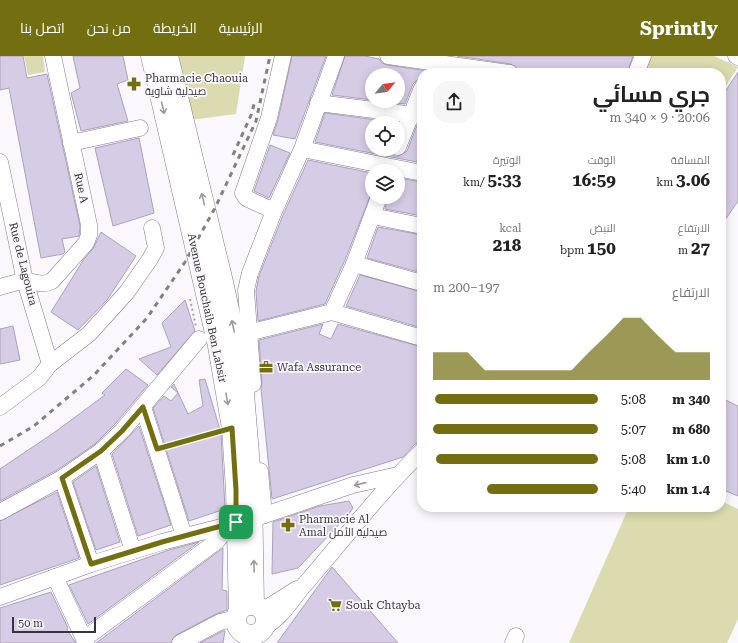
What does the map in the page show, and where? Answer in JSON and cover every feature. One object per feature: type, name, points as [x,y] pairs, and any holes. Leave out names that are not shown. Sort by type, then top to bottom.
[{"type":"main road","name":"Avenue Bouchaib Ben Labsir","points":[[151,56],[218,346],[232,428],[236,490],[244,520]]},
{"type":"main road","name":"Avenue Bouchaib Ben Labsir","points":[[168,56],[224,282],[242,370],[244,520],[250,625]]},
{"type":"street","name":"Rue A","points":[[25,281],[37,284],[46,284],[52,281],[86,243],[89,235],[89,225],[53,56]]},
{"type":"street","points":[[274,211],[246,198],[243,193],[269,118],[283,56]]},
{"type":"street","points":[[244,520],[248,333],[246,290],[253,266],[274,211],[302,149],[336,56]]},
{"type":"street","points":[[388,56],[432,64],[467,68]]},
{"type":"street","points":[[638,68],[642,56]]},
{"type":"street","points":[[318,103],[417,115],[405,136]]},
{"type":"street","points":[[71,142],[140,128]]},
{"type":"street","points":[[302,149],[367,164]]},
{"type":"street","name":"Rue de Lagouira","points":[[0,162],[25,281],[50,364]]},
{"type":"street","points":[[405,171],[417,172]]},
{"type":"street","points":[[332,312],[354,264],[376,204]]},
{"type":"street","points":[[372,216],[417,225]]},
{"type":"street","points":[[0,407],[39,378],[50,364],[89,334],[127,292],[156,248],[152,228]]},
{"type":"street","points":[[354,264],[417,282]]},
{"type":"street","points":[[0,287],[25,281]]},
{"type":"street","points":[[248,333],[332,312],[417,337]]},
{"type":"street","points":[[0,512],[62,478],[101,451],[122,431],[143,407],[199,339]]},
{"type":"street","points":[[143,407],[184,536]]},
{"type":"street","points":[[101,451],[133,551]]},
{"type":"street","points":[[180,643],[220,622],[250,625],[282,615],[304,585],[398,475],[417,456]]},
{"type":"street","points":[[0,597],[91,564],[133,551],[244,520],[353,485],[398,475]]},
{"type":"street","points":[[62,478],[91,564]]},
{"type":"street","points":[[55,577],[85,641],[244,520]]},
{"type":"path","points":[[157,449],[232,428]]},
{"type":"green space","points":[[24,56],[43,56],[45,72],[28,75]]},
{"type":"green space","points":[[174,56],[245,56],[236,114],[190,120]]},
{"type":"green space","points":[[651,56],[714,56],[738,67],[726,85],[726,68],[647,68]]},
{"type":"green space","points":[[726,503],[738,509],[738,619],[727,643],[569,643],[627,512],[726,512]]},
{"type":"building","points":[[0,56],[23,56],[27,78],[47,74],[80,226],[79,236],[62,239],[65,252],[63,254],[41,258],[9,88],[0,90]]},
{"type":"building","points":[[73,56],[123,56],[128,80],[117,84],[128,121],[81,131],[71,93],[80,88]]},
{"type":"building","points":[[292,56],[326,56],[295,139],[273,135],[278,120]]},
{"type":"building","points":[[345,56],[365,56],[379,59],[382,63],[387,65],[417,69],[417,80],[413,84],[405,104],[405,68],[365,68],[365,99],[332,95]]},
{"type":"building","points":[[457,56],[633,56],[629,68],[516,68],[511,64]]},
{"type":"building","points":[[738,72],[738,201],[726,219],[726,90]]},
{"type":"building","points":[[325,113],[365,118],[365,152],[315,142]]},
{"type":"building","points":[[417,125],[417,162],[386,156],[405,156],[405,152],[407,151]]},
{"type":"building","points":[[139,138],[154,213],[113,226],[95,148]]},
{"type":"building","points":[[270,145],[290,153],[269,198],[254,191]]},
{"type":"building","points":[[308,160],[365,172],[365,204],[367,204],[345,260],[325,304],[258,321],[256,291],[259,276],[283,215]]},
{"type":"building","points":[[405,179],[417,181],[417,215],[385,209],[386,204],[405,204]]},
{"type":"building","points":[[378,227],[417,234],[417,272],[367,258]]},
{"type":"building","points":[[101,232],[136,256],[107,300],[78,330],[51,312],[84,259],[93,249]]},
{"type":"building","points":[[360,275],[417,291],[417,327],[346,306]]},
{"type":"building","points":[[185,300],[195,331],[157,375],[139,359],[171,347],[162,323]]},
{"type":"building","points":[[323,324],[319,334],[331,339],[338,324],[417,346],[417,443],[403,457],[272,499],[261,389],[262,383],[259,340]]},
{"type":"building","points":[[13,326],[20,360],[0,364],[0,329]]},
{"type":"building","points":[[126,369],[148,385],[115,424],[95,444],[57,470],[0,501],[0,469],[55,432],[105,395],[102,393]]},
{"type":"building","points":[[205,379],[221,433],[225,509],[189,521],[153,408],[164,396],[171,401],[178,393],[171,387],[174,384],[188,414],[203,406],[199,380]]},
{"type":"building","points":[[726,400],[738,406],[738,496],[726,491]]},
{"type":"building","points":[[139,426],[171,525],[138,536],[112,454]]},
{"type":"building","points":[[96,466],[120,542],[96,550],[73,482]]},
{"type":"building","points":[[57,492],[79,558],[0,585],[0,521]]},
{"type":"building","points":[[349,501],[353,508],[348,515],[298,568],[272,574],[273,522],[320,506]]},
{"type":"building","points":[[199,542],[88,624],[69,585],[169,550]]},
{"type":"building","points":[[223,548],[222,590],[227,591],[227,610],[216,614],[176,635],[171,643],[96,643]]},
{"type":"building","name":"Souk Chtayba","points":[[332,567],[398,643],[277,643]]},
{"type":"building","points":[[51,592],[68,628],[67,630],[76,643],[0,643],[0,608]]},
{"type":"building","points":[[225,631],[223,643],[200,643]]},
{"type":"railway","points":[[0,446],[34,426],[94,375],[147,318],[185,262],[215,208],[256,121],[270,56]]},
{"type":"railway","points":[[233,155],[252,113],[254,104]]},
{"type":"place","name":"Pharmacie Chaouia صيدلية شاوية","points":[[134,84]]},
{"type":"place","name":"Wafa Assurance","points":[[266,367]]},
{"type":"place","name":"Pharmacie Al Amal صيدلية الأمل","points":[[288,525]]},
{"type":"place","name":"Souk Chtayba","points":[[335,605]]},
{"type":"route","points":[[143,407],[157,449],[220,430],[232,428],[236,490],[236,522],[198,531],[91,564],[62,478],[101,451],[122,431],[143,407]]}]
